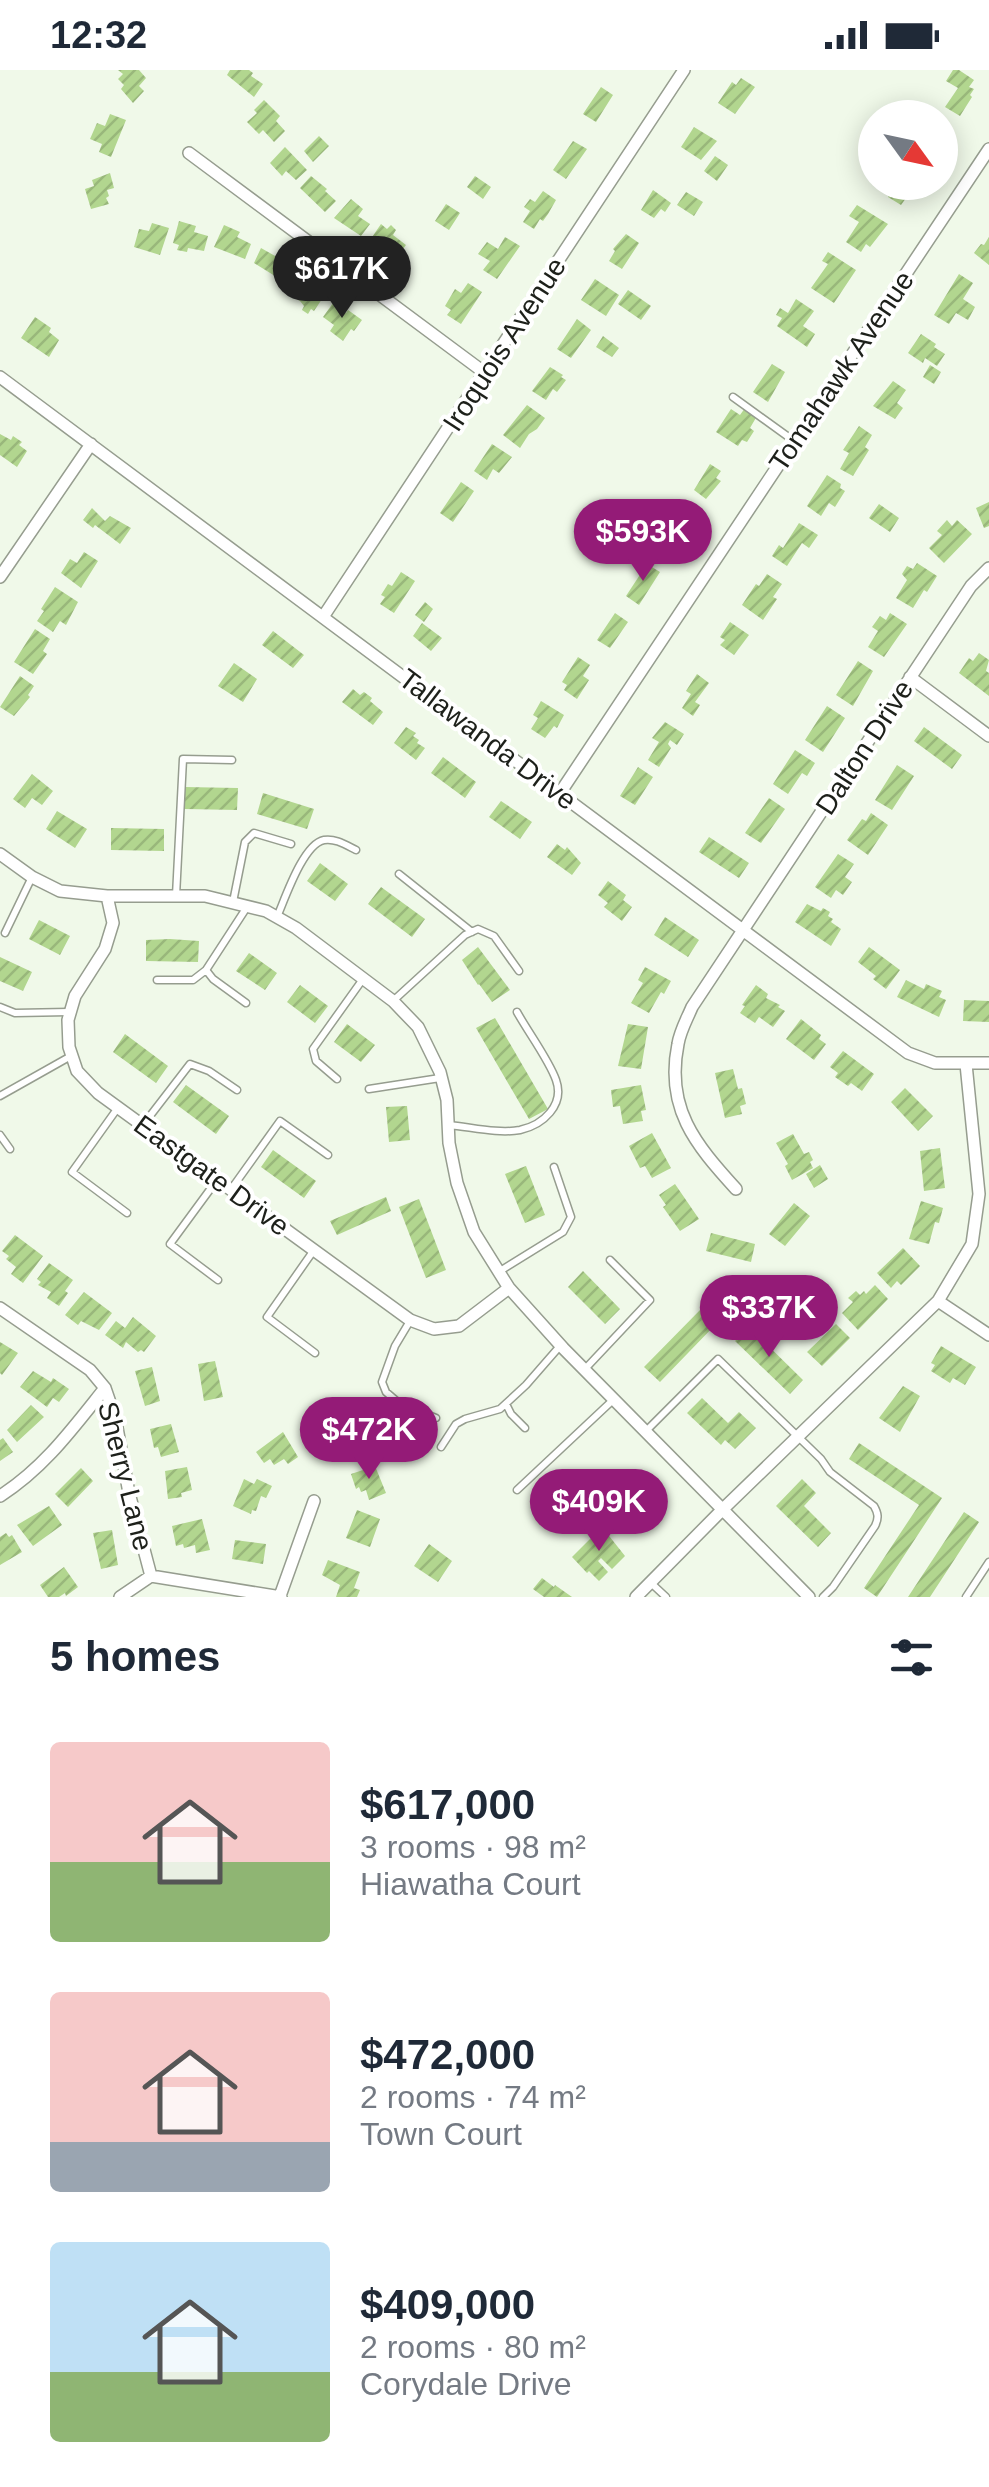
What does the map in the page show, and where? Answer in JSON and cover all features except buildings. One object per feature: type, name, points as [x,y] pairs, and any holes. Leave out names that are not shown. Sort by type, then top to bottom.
[{"type":"street","name":"Iroquois Avenue","points":[[324,617],[684,70]]},
{"type":"street","name":"Tomahawk Avenue","points":[[560,793],[989,149]]},
{"type":"street","points":[[189,153],[486,372]]},
{"type":"street","name":"Tallawanda Drive","points":[[0,377],[908,1053],[935,1063],[989,1063]]},
{"type":"street","points":[[0,577],[90,444]]},
{"type":"street","name":"Dalton Drive","points":[[736,1188],[702,1152],[684,1119],[674,1082],[678,1041],[692,1008],[970,586],[989,568]]},
{"type":"street","points":[[910,677],[989,736]]},
{"type":"street","points":[[0,854],[32,878],[60,892],[206,896],[277,917],[394,1000],[430,1047],[447,1100],[449,1142],[468,1216],[509,1288],[809,1597]]},
{"type":"street","points":[[72,1055],[70,1012],[106,950],[113,924],[107,896]]},
{"type":"street","name":"Eastgate Drive","points":[[72,1055],[77,1071],[117,1108],[410,1320],[434,1329],[459,1326],[509,1288]]},
{"type":"street","points":[[636,1597],[938,1301],[972,1244],[979,1194],[966,1064]]},
{"type":"street","points":[[938,1301],[989,1335]]},
{"type":"street","name":"Sherry Lane","points":[[0,1308],[90,1370],[104,1388],[115,1417],[129,1493],[151,1576]]},
{"type":"street","points":[[0,1496],[52,1454],[104,1388]]},
{"type":"street","points":[[120,1597],[151,1576],[281,1597],[314,1501]]},
{"type":"lane","points":[[733,398],[794,441]]},
{"type":"lane","points":[[176,896],[183,759],[232,760]]},
{"type":"lane","points":[[233,902],[245,842],[254,833],[291,844]]},
{"type":"lane","points":[[277,917],[311,848],[320,840],[332,840],[356,850]]},
{"type":"lane","points":[[398,874],[472,932]]},
{"type":"lane","points":[[5,933],[32,878]]},
{"type":"lane","points":[[156,980],[193,980],[206,970],[247,906]]},
{"type":"lane","points":[[394,1000],[465,936],[478,929],[494,936],[519,972]]},
{"type":"lane","points":[[206,970],[246,1003]]},
{"type":"lane","points":[[337,1079],[316,1061],[313,1049],[364,978]]},
{"type":"lane","points":[[0,1006],[15,1013],[70,1012]]},
{"type":"lane","points":[[448,1125],[520,1130],[541,1121],[555,1109],[558,1082],[517,1012]]},
{"type":"lane","points":[[0,1096],[72,1055]]},
{"type":"lane","points":[[143,1126],[190,1064],[210,1071],[237,1090]]},
{"type":"lane","points":[[369,1089],[441,1078]]},
{"type":"lane","points":[[117,1108],[72,1172],[127,1213]]},
{"type":"lane","points":[[231,1189],[280,1121],[328,1155]]},
{"type":"lane","points":[[0,1135],[10,1148]]},
{"type":"lane","points":[[498,1271],[563,1232],[571,1218],[554,1167]]},
{"type":"lane","points":[[217,1179],[170,1244],[218,1280]]},
{"type":"lane","points":[[315,1249],[267,1317],[315,1353]]},
{"type":"lane","points":[[585,1369],[650,1300],[610,1260]]},
{"type":"lane","points":[[410,1320],[382,1382],[386,1392],[400,1404],[436,1418]]},
{"type":"lane","points":[[441,1447],[456,1424],[500,1410],[561,1345]]},
{"type":"lane","points":[[646,1431],[718,1359],[830,1472],[878,1512],[876,1526],[823,1597]]},
{"type":"lane","points":[[517,1490],[614,1399]]},
{"type":"lane","points":[[506,1404],[510,1414],[525,1428]]},
{"type":"lane","points":[[966,1597],[989,1562]]},
{"type":"lane","points":[[651,1583],[666,1597]]}]
